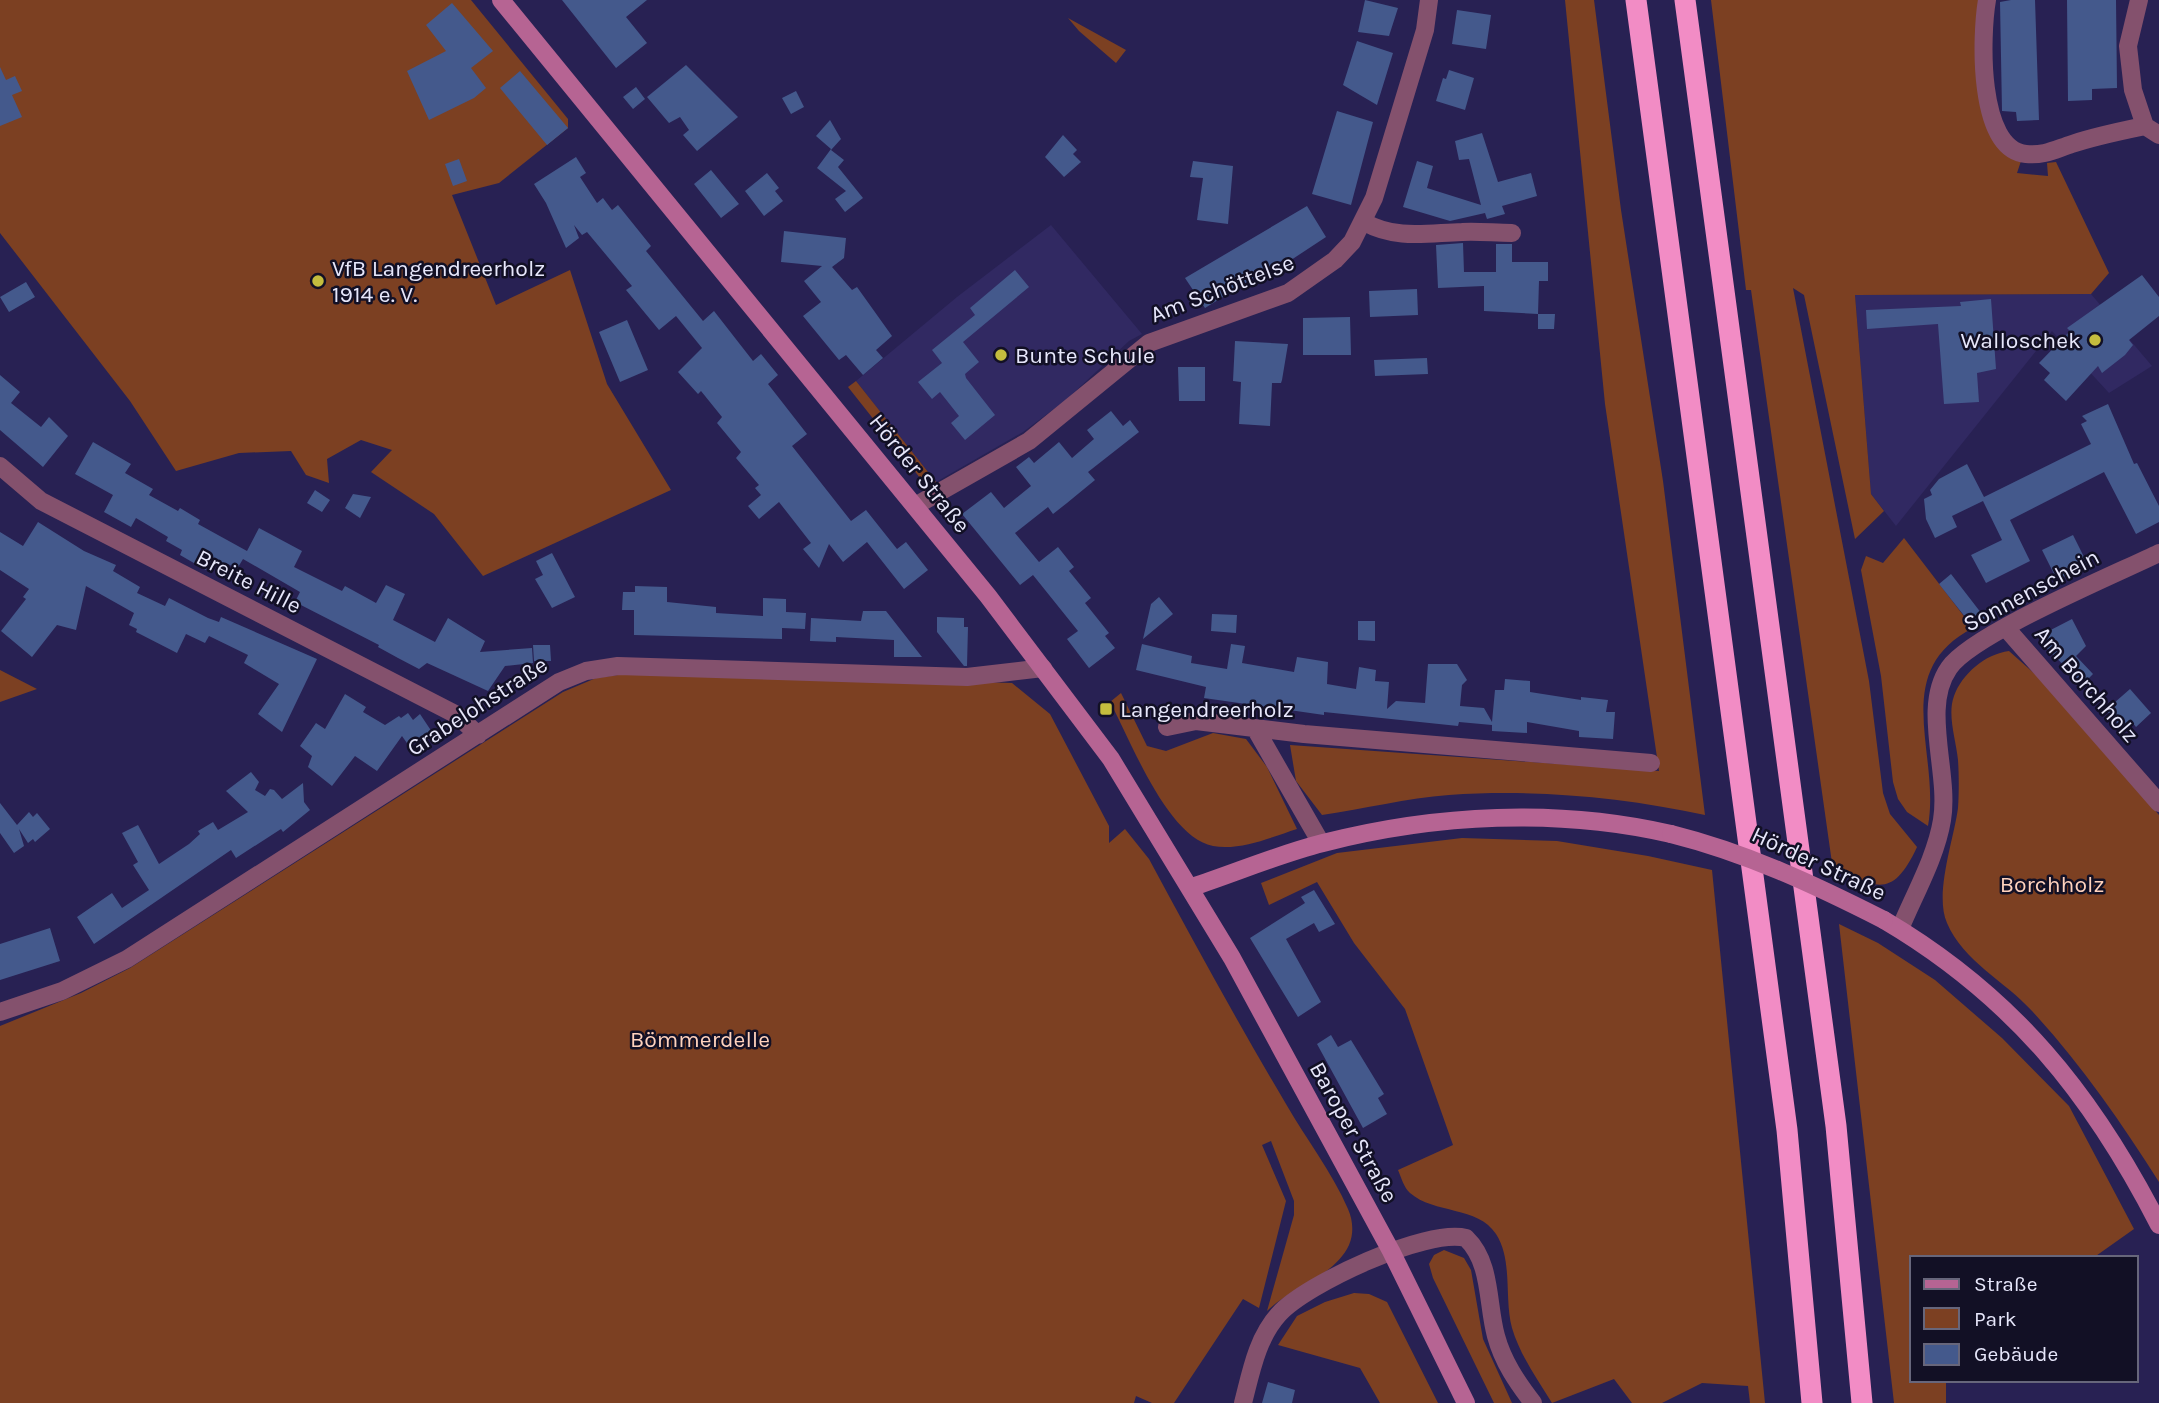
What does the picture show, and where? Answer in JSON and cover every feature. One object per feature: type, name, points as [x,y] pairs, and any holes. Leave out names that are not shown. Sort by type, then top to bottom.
[{"type":"highway","points":[[1636,0],[1787,1130],[1812,1403]]},
{"type":"highway","points":[[1685,0],[1835,1113],[1862,1403]]},
{"type":"main road","name":"Hörder Straße","points":[[501,0],[915,506],[1043,668],[1111,759],[1192,887],[1321,844],[1380,831],[1483,818],[1590,821],[1671,834],[1718,846],[1757,860],[1892,925],[1999,1002],[2043,1048],[2091,1107],[2119,1150],[2159,1225]]},
{"type":"main road","name":"Baroper Straße","points":[[1192,887],[1391,1251],[1466,1403]]},
{"type":"street","name":"Am Schöttelse","points":[[915,506],[1029,441],[1149,343],[1289,293],[1311,281],[1352,242],[1374,198],[1425,30],[1429,0]]},
{"type":"street","points":[[1987,0],[1988,100],[1994,128],[2007,143],[2023,154],[2050,153],[2072,144],[2152,130],[2133,90],[2128,46],[2141,2]]},
{"type":"street","points":[[1364,222],[1377,230],[1408,236],[1464,232],[1512,233]]},
{"type":"street","name":"Breite Hille","points":[[0,466],[41,501],[457,715],[478,735]]},
{"type":"street","name":"Sonnenschein","points":[[1892,925],[1936,844],[1942,820],[1944,787],[1936,702],[1949,667],[1971,648],[2006,628],[2159,553]]},
{"type":"street","name":"Am Borchholz","points":[[2006,628],[2159,803]]},
{"type":"street","name":"Grabelohstraße","points":[[0,1012],[62,991],[127,959],[559,681],[604,667],[967,677],[1043,668]]},
{"type":"street","points":[[1167,727],[1196,721],[1651,763]]},
{"type":"street","points":[[1255,728],[1321,844]]},
{"type":"street","points":[[1243,1403],[1258,1348],[1279,1314],[1292,1302],[1391,1251],[1452,1236],[1466,1238],[1472,1243],[1484,1271],[1500,1347],[1509,1368],[1533,1403]]},
{"type":"shaded area","name":"Bunte Schule","points":[[1051,225],[1142,334],[1129,341],[1066,400],[1023,432],[936,482],[856,381],[957,297]]},
{"type":"shaded area","points":[[2091,294],[2152,366],[2109,393],[2052,331],[1896,526],[1871,494],[1855,295]]},
{"type":"green space","points":[[0,0],[471,0],[568,119],[568,128],[499,183],[452,195],[496,305],[570,270],[607,384],[671,490],[483,576],[434,514],[371,472],[392,450],[361,440],[327,459],[329,483],[306,475],[291,451],[239,453],[176,471],[130,401],[0,233]]},
{"type":"green space","points":[[1565,0],[1594,0],[1621,210],[1663,481],[1705,815],[1610,799],[1481,793],[1433,796],[1322,815],[1296,781],[1290,745],[1659,771],[1605,404]]},
{"type":"green space","points":[[1711,0],[1981,0],[1979,82],[2021,161],[2017,173],[2048,176],[2047,163],[2056,162],[2109,273],[2091,294],[1855,295],[1871,494],[1884,511],[1855,539],[1804,295],[1793,288],[1869,681],[1883,793],[1890,814],[1917,847],[1900,875],[1882,885],[1871,884],[1832,863],[1751,290],[1746,290]]},
{"type":"green space","points":[[1068,18],[1126,50],[1116,63]]},
{"type":"green space","points":[[856,381],[936,482],[928,488],[848,387]]},
{"type":"green space","points":[[1904,538],[1973,628],[1947,646],[1932,667],[1925,691],[1924,716],[1930,799],[1928,826],[1907,812],[1898,799],[1893,782],[1881,676],[1861,570],[1866,556],[1883,563]]},
{"type":"green space","name":"Borchholz","points":[[2009,651],[2062,698],[2159,815],[2159,1182],[2115,1115],[2067,1051],[2022,1000],[1963,949],[1947,923],[1944,911],[1944,882],[1956,821],[1959,778],[1952,703],[1963,680],[1976,666],[1991,656]]},
{"type":"green space","points":[[0,670],[37,689],[0,702]]},
{"type":"green space","name":"Bömmerdelle","points":[[640,672],[1012,683],[1050,714],[1109,826],[1109,843],[1125,829],[1149,859],[1251,1043],[1334,1182],[1352,1222],[1351,1241],[1342,1256],[1334,1265],[1267,1311],[1294,1215],[1294,1201],[1271,1141],[1262,1145],[1286,1201],[1259,1308],[1243,1299],[1174,1403],[1152,1403],[1136,1396],[1134,1403],[0,1403],[0,1026],[81,993],[130,968],[563,692],[596,678]]},
{"type":"green space","points":[[1121,693],[1147,746],[1166,751],[1213,733],[1246,739],[1267,767],[1297,829],[1234,847],[1213,846],[1196,839],[1166,807],[1140,762],[1110,702]]},
{"type":"green space","points":[[1462,838],[1557,841],[1712,870],[1765,1403],[1750,1403],[1748,1386],[1702,1383],[1662,1403],[1632,1403],[1614,1379],[1552,1403],[1515,1338],[1510,1316],[1505,1255],[1496,1234],[1488,1225],[1467,1214],[1420,1200],[1404,1185],[1398,1170],[1453,1145],[1405,1009],[1354,943],[1317,882],[1269,905],[1261,883],[1337,853]]},
{"type":"green space","points":[[1839,924],[1878,943],[1935,980],[2002,1038],[2069,1106],[2134,1229],[2096,1256],[1910,1256],[1910,1382],[1946,1382],[1946,1403],[1894,1403]]},
{"type":"green space","points":[[1444,1250],[1464,1258],[1471,1270],[1483,1339],[1512,1403],[1494,1403],[1433,1278],[1429,1264],[1434,1255]]},
{"type":"green space","points":[[1354,1293],[1369,1294],[1387,1302],[1438,1403],[1380,1403],[1360,1368],[1278,1345],[1297,1316],[1325,1302]]},
{"type":"building","points":[[562,0],[647,0],[626,17],[647,43],[616,68]]},
{"type":"building","points":[[1365,0],[1398,8],[1389,36],[1358,32]]},
{"type":"building","points":[[2035,0],[2039,120],[2017,121],[2016,112],[2002,111],[2000,2]]},
{"type":"building","points":[[2067,0],[2116,0],[2117,88],[2092,89],[2092,100],[2068,101]]},
{"type":"building","points":[[452,3],[493,51],[471,68],[486,88],[474,98],[429,120],[407,71],[446,51],[426,25]]},
{"type":"building","points":[[1457,10],[1491,15],[1486,49],[1452,44]]},
{"type":"building","points":[[1357,41],[1393,53],[1377,105],[1343,85]]},
{"type":"building","points":[[686,65],[738,117],[697,151],[683,135],[689,130],[680,117],[669,123],[647,97]]},
{"type":"building","points":[[0,67],[6,80],[15,76],[22,91],[12,95],[22,117],[0,126]]},
{"type":"building","points":[[1449,70],[1474,78],[1465,110],[1436,101],[1443,78],[1446,79]]},
{"type":"building","points":[[520,71],[568,128],[547,145],[500,88]]},
{"type":"building","points":[[636,87],[645,99],[633,109],[623,97]]},
{"type":"building","points":[[796,91],[804,107],[791,114],[782,98]]},
{"type":"building","points":[[1337,111],[1373,122],[1351,205],[1312,194]]},
{"type":"building","points":[[830,120],[841,139],[831,150],[844,160],[838,167],[863,198],[845,212],[835,199],[846,191],[817,168],[831,149],[816,136]]},
{"type":"building","points":[[1482,133],[1498,182],[1531,173],[1537,196],[1502,206],[1505,214],[1487,219],[1485,213],[1450,221],[1403,207],[1417,161],[1433,166],[1427,188],[1481,205],[1469,159],[1459,160],[1455,141]]},
{"type":"building","points":[[1063,135],[1077,150],[1073,154],[1081,162],[1064,177],[1045,157]]},
{"type":"building","points":[[576,157],[586,173],[580,177],[597,203],[603,198],[612,210],[618,205],[651,246],[646,251],[703,321],[714,311],[753,361],[761,354],[778,375],[768,384],[807,434],[792,446],[851,521],[866,510],[897,549],[906,542],[928,570],[904,589],[867,542],[843,562],[829,544],[819,568],[803,549],[811,543],[779,502],[759,519],[748,506],[761,495],[755,488],[759,485],[736,458],[741,452],[717,423],[722,417],[701,391],[698,394],[678,372],[702,348],[676,316],[659,330],[626,290],[632,286],[587,232],[582,235],[574,225],[579,238],[566,248],[546,203],[534,184]]},
{"type":"building","points":[[459,159],[467,181],[453,186],[445,164]]},
{"type":"building","points":[[1193,161],[1233,166],[1228,224],[1197,220],[1203,178],[1190,177]]},
{"type":"building","points":[[711,170],[739,204],[721,218],[694,184]]},
{"type":"building","points":[[767,173],[779,188],[775,191],[783,201],[764,216],[745,191]]},
{"type":"building","points":[[1307,206],[1326,237],[1285,264],[1283,260],[1205,308],[1185,278]]},
{"type":"building","points":[[784,231],[846,238],[844,258],[832,267],[852,290],[857,287],[892,336],[876,350],[883,358],[863,375],[846,355],[839,360],[803,316],[821,302],[804,281],[822,266],[781,262]]},
{"type":"building","points":[[1463,243],[1464,272],[1496,272],[1496,244],[1512,244],[1512,262],[1548,262],[1548,281],[1539,281],[1538,314],[1484,311],[1484,286],[1438,288],[1436,245]]},
{"type":"building","points":[[1015,270],[1029,287],[963,342],[979,362],[965,374],[966,378],[995,415],[965,440],[951,423],[959,416],[940,392],[932,399],[918,382],[942,363],[932,350],[975,315],[970,308]]},
{"type":"building","points":[[2142,275],[2159,297],[2159,316],[2129,340],[2133,345],[2125,355],[2102,373],[2098,366],[2066,401],[2044,380],[2050,373],[2039,363],[2070,331],[2067,328]]},
{"type":"building","points":[[26,282],[35,297],[9,312],[0,297]]},
{"type":"building","points":[[1417,289],[1418,315],[1370,317],[1369,291]]},
{"type":"building","points":[[1991,299],[1996,369],[1977,373],[1979,402],[1944,404],[1938,324],[1867,329],[1866,310],[1961,306],[1960,302]]},
{"type":"building","points":[[1538,314],[1555,314],[1554,329],[1538,329]]},
{"type":"building","points":[[1350,317],[1351,355],[1303,355],[1303,318]]},
{"type":"building","points":[[627,320],[648,370],[620,382],[599,332]]},
{"type":"building","points":[[1235,341],[1288,344],[1281,383],[1272,383],[1270,426],[1239,424],[1241,382],[1233,381]]},
{"type":"building","points":[[1427,358],[1428,374],[1375,376],[1374,360]]},
{"type":"building","points":[[1178,367],[1205,367],[1205,401],[1179,401]]},
{"type":"building","points":[[0,375],[20,392],[11,403],[41,427],[49,417],[68,436],[43,467],[0,430]]},
{"type":"building","points":[[2108,404],[2134,464],[2137,463],[2159,506],[2159,522],[2136,534],[2104,472],[2010,520],[2030,561],[1986,583],[1971,555],[2002,540],[1983,501],[1952,516],[1957,527],[1935,538],[1926,519],[1924,499],[1932,495],[1930,490],[1939,479],[1967,464],[1984,497],[2091,444],[2081,424],[2087,421],[2082,416]]},
{"type":"building","points":[[1111,411],[1123,426],[1130,420],[1139,432],[1088,472],[1095,480],[1067,503],[1053,514],[1048,507],[1015,533],[1039,562],[1058,547],[1074,567],[1069,571],[1091,598],[1085,603],[1109,633],[1105,636],[1115,648],[1089,668],[1067,639],[1078,631],[1033,575],[1020,585],[962,514],[991,492],[1004,508],[1031,486],[1016,467],[1029,457],[1034,463],[1059,442],[1072,458],[1094,439],[1087,430]]},
{"type":"building","points":[[93,442],[131,464],[125,473],[153,489],[149,495],[178,511],[180,508],[200,520],[198,524],[247,551],[259,528],[302,551],[294,567],[342,591],[345,586],[376,603],[386,585],[405,594],[393,620],[435,642],[448,618],[485,641],[480,652],[532,648],[533,663],[505,666],[488,691],[427,663],[419,669],[398,658],[378,647],[379,645],[295,602],[300,592],[243,559],[237,569],[228,564],[225,567],[212,560],[206,570],[180,555],[182,550],[166,541],[168,537],[136,518],[131,527],[104,512],[113,495],[75,474]]},
{"type":"building","points":[[315,490],[330,500],[322,512],[307,503]]},
{"type":"building","points":[[353,494],[371,497],[360,518],[345,508]]},
{"type":"building","points":[[38,522],[84,551],[116,565],[113,571],[140,587],[137,593],[165,606],[169,598],[219,622],[221,617],[317,659],[282,732],[258,714],[279,684],[244,663],[248,655],[209,636],[205,643],[186,634],[177,653],[136,632],[137,629],[129,625],[134,613],[86,586],[76,630],[57,625],[32,657],[1,631],[26,599],[23,597],[29,589],[0,570],[0,532],[23,546]]},
{"type":"building","points":[[2073,535],[2088,565],[2057,580],[2042,550]]},
{"type":"building","points":[[552,553],[575,597],[552,608],[535,579],[543,575],[536,561]]},
{"type":"building","points":[[1951,574],[1985,618],[1973,627],[1939,584]]},
{"type":"building","points":[[635,586],[667,587],[667,602],[716,607],[716,613],[763,616],[763,598],[786,599],[786,612],[806,613],[805,629],[782,628],[782,639],[634,635],[634,610],[622,610],[623,592],[635,592]]},
{"type":"building","points":[[1159,597],[1173,614],[1143,639],[1151,604]]},
{"type":"building","points":[[863,611],[886,611],[922,657],[894,657],[894,640],[836,637],[836,642],[810,641],[811,618],[861,621]]},
{"type":"building","points":[[1212,614],[1237,615],[1236,633],[1211,631]]},
{"type":"building","points":[[937,617],[964,618],[964,627],[968,627],[967,666],[964,666],[937,632]]},
{"type":"building","points":[[2072,619],[2086,646],[2076,656],[2093,674],[2083,684],[2041,643],[2041,635]]},
{"type":"building","points":[[1358,621],[1375,621],[1375,641],[1358,640]]},
{"type":"building","points":[[1142,644],[1192,656],[1191,663],[1227,669],[1231,644],[1245,646],[1242,663],[1294,672],[1297,657],[1328,662],[1327,684],[1356,689],[1359,667],[1376,670],[1375,681],[1389,682],[1387,709],[1396,701],[1425,703],[1428,664],[1457,664],[1467,680],[1462,685],[1460,706],[1484,708],[1492,722],[1495,690],[1504,690],[1505,679],[1530,681],[1530,692],[1581,700],[1581,697],[1608,700],[1606,712],[1615,712],[1613,739],[1579,737],[1579,731],[1527,722],[1527,733],[1492,731],[1492,725],[1459,722],[1458,726],[1324,712],[1324,715],[1204,698],[1206,687],[1136,670]]},
{"type":"building","points":[[533,645],[550,645],[551,661],[534,661]]},
{"type":"building","points":[[2130,689],[2151,713],[2136,727],[2132,722],[2123,730],[2106,710]]},
{"type":"building","points":[[345,694],[366,707],[363,712],[385,725],[408,713],[413,720],[420,714],[434,735],[418,746],[416,742],[409,746],[402,736],[377,771],[355,756],[332,786],[308,767],[312,756],[300,746],[316,723],[325,729]]},
{"type":"building","points":[[251,772],[259,782],[255,790],[265,796],[270,789],[282,799],[303,783],[304,802],[310,810],[283,832],[281,829],[236,858],[231,850],[94,944],[77,917],[112,893],[122,908],[149,890],[133,865],[138,862],[122,833],[138,825],[159,864],[189,844],[200,834],[198,831],[213,822],[218,830],[248,812],[226,791]]},
{"type":"building","points":[[0,803],[17,825],[29,812],[33,817],[37,813],[50,829],[35,842],[33,839],[28,843],[19,829],[24,846],[14,853],[0,833]]},
{"type":"building","points":[[1314,890],[1335,924],[1319,932],[1314,923],[1286,939],[1321,1002],[1298,1017],[1250,938],[1305,903],[1301,897]]},
{"type":"building","points":[[50,928],[60,961],[0,980],[0,944]]},
{"type":"building","points":[[1331,1035],[1338,1047],[1351,1040],[1384,1094],[1378,1098],[1387,1114],[1363,1128],[1317,1044]]},
{"type":"building","points":[[1268,1382],[1295,1390],[1292,1403],[1262,1403]]},
{"type":"place","name":"VfB Langendreerholz 1914 e. V.","points":[[318,281]]},
{"type":"place","name":"Walloschek","points":[[2095,340]]},
{"type":"place","name":"Bunte Schule","points":[[1001,355]]},
{"type":"place","name":"Langendreerholz","points":[[1106,709]]}]
